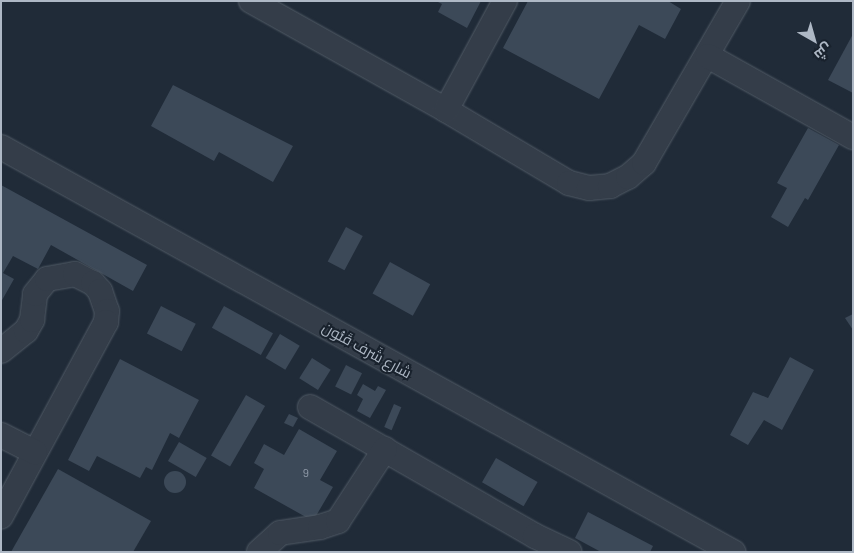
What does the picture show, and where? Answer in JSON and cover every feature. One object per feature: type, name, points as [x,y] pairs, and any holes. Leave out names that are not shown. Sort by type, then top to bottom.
[{"type":"street","points":[[251,1],[276,7],[569,184],[589,188],[610,186],[628,177],[644,163],[708,56],[738,1]]},
{"type":"street","points":[[446,110],[505,1]]},
{"type":"street","points":[[708,56],[853,138]]},
{"type":"street","name":"شارع شَرف قَنُّون","points":[[1,148],[733,552]]},
{"type":"street","points":[[1,351],[26,331],[32,320],[35,294],[47,279],[65,273],[75,274],[88,280],[100,291],[107,311],[106,322],[1,516]]},
{"type":"street","points":[[310,407],[385,449],[530,544],[570,552]]},
{"type":"street","points":[[1,434],[34,452]]},
{"type":"street","points":[[260,552],[280,533],[320,528],[338,521],[385,449]]},
{"type":"building","points":[[436,1],[481,1],[467,28],[438,12],[442,4]]},
{"type":"building","points":[[528,1],[668,1],[681,9],[665,39],[639,25],[599,99],[503,48]]},
{"type":"building","points":[[853,34],[853,93],[828,80]]},
{"type":"building","points":[[173,85],[293,146],[273,182],[219,152],[214,161],[151,126]]},
{"type":"building","points":[[808,128],[839,145],[808,200],[805,198],[788,227],[771,217],[787,188],[777,183]]},
{"type":"building","points":[[1,185],[147,265],[133,291],[51,245],[38,269],[13,256],[3,273],[14,279],[1,302]]},
{"type":"building","points":[[346,227],[363,236],[344,270],[328,261]]},
{"type":"building","points":[[390,262],[430,284],[413,316],[373,293]]},
{"type":"building","points":[[161,306],[196,324],[182,351],[147,334]]},
{"type":"building","points":[[224,306],[273,333],[261,355],[212,328]]},
{"type":"building","points":[[853,314],[853,330],[845,318]]},
{"type":"building","points":[[280,334],[300,346],[285,370],[266,358]]},
{"type":"building","points":[[790,357],[814,370],[782,430],[764,420],[748,445],[730,435],[753,392],[768,398]]},
{"type":"building","points":[[312,358],[331,370],[318,390],[299,378]]},
{"type":"building","points":[[120,359],[199,400],[179,438],[170,433],[152,470],[146,467],[140,478],[97,456],[89,471],[68,460]]},
{"type":"building","points":[[346,365],[362,373],[351,395],[335,386]]},
{"type":"building","points":[[363,384],[375,391],[378,386],[386,390],[370,418],[357,411],[363,399],[357,395]]},
{"type":"building","points":[[246,395],[265,406],[230,467],[211,456]]},
{"type":"building","points":[[394,404],[401,407],[392,430],[384,427]]},
{"type":"building","points":[[289,414],[298,418],[293,427],[284,423]]},
{"type":"building","points":[[299,429],[337,451],[320,480],[333,487],[313,521],[254,488],[264,469],[254,463],[264,444],[284,455]]},
{"type":"building","points":[[179,442],[207,458],[196,477],[168,461]]},
{"type":"building","points":[[496,458],[538,482],[524,506],[482,482]]},
{"type":"building","points":[[58,469],[151,521],[133,552],[11,552]]},
{"type":"building","points":[[175,471],[183,474],[186,482],[183,490],[175,493],[167,490],[164,482],[167,474]]},
{"type":"building","points":[[588,512],[653,546],[650,552],[601,552],[575,538]]}]
